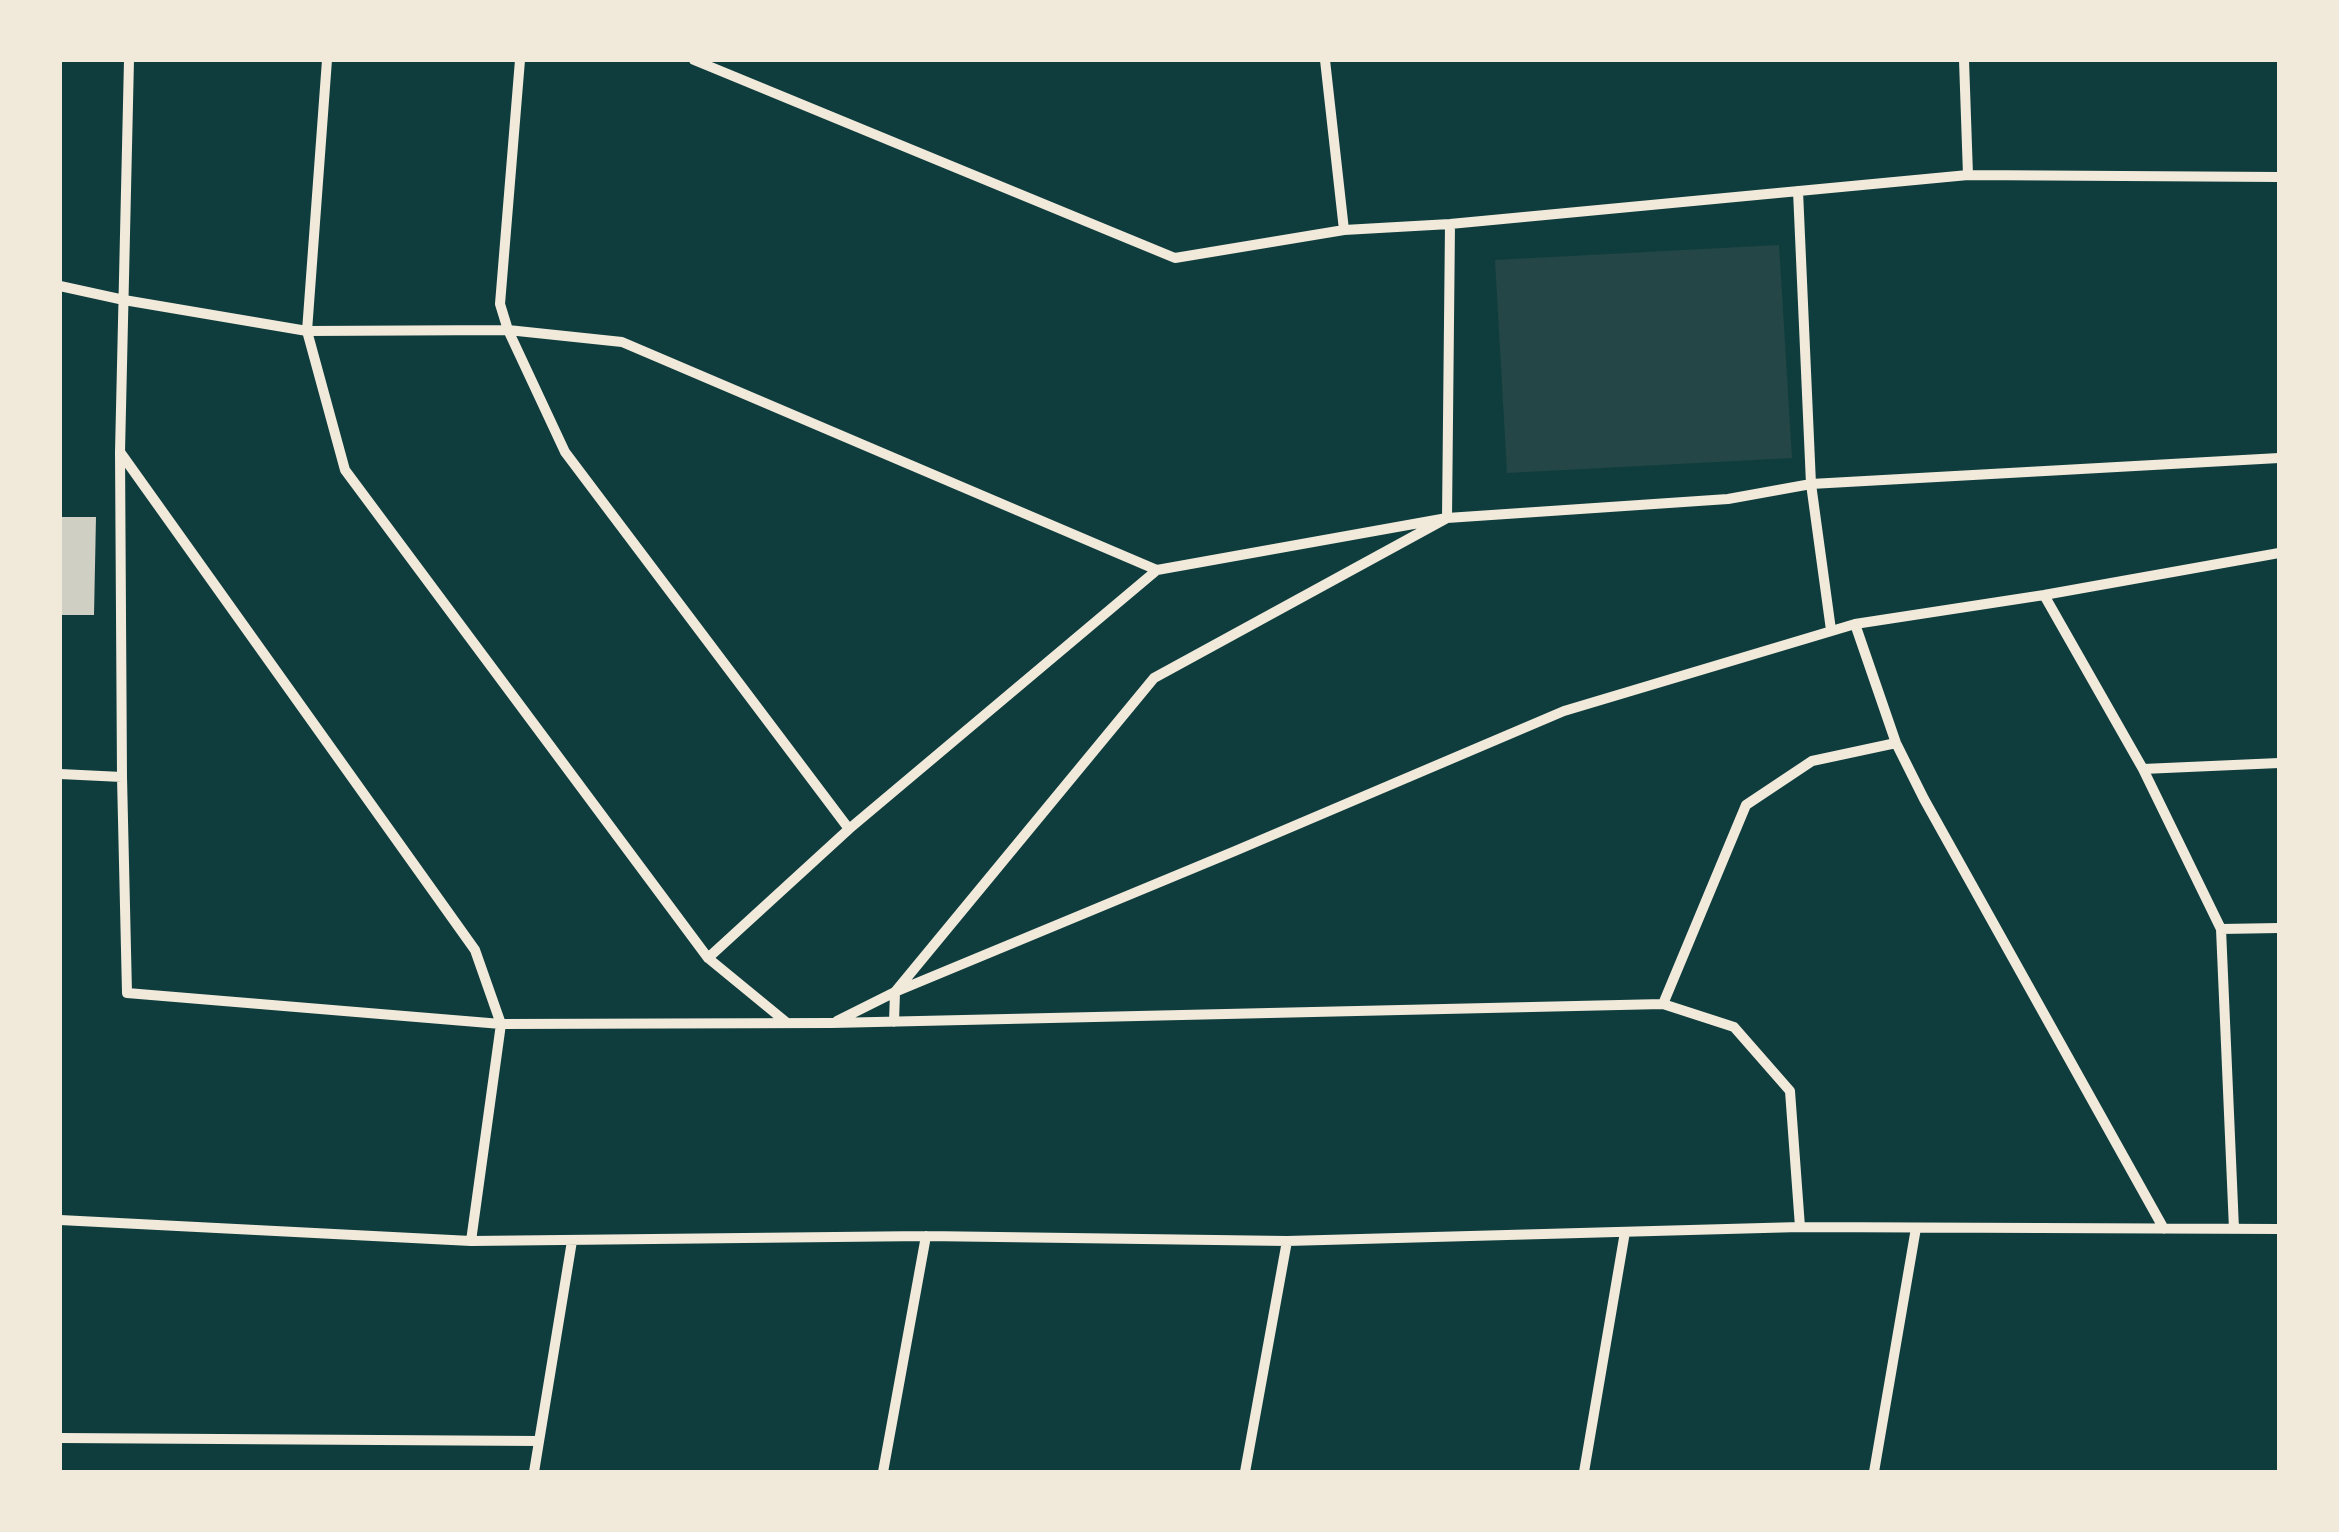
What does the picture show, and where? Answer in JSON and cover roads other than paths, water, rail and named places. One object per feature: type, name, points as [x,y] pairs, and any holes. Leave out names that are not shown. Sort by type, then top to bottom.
[{"type":"street","points":[[129,60],[120,452],[127,993],[501,1024],[832,1024],[1663,1004],[1734,1026],[1790,1091],[1800,1227]]},
{"type":"street","points":[[327,60],[306,332],[346,470],[708,958],[786,1022]]},
{"type":"street","points":[[520,60],[500,304],[508,330],[565,452],[849,829]]},
{"type":"street","points":[[694,60],[1175,258],[1344,230],[1450,224],[1968,176],[2279,177]]},
{"type":"street","points":[[1326,60],[1344,230]]},
{"type":"street","points":[[1964,60],[1968,176]]},
{"type":"street","points":[[1798,191],[1811,484],[1831,630]]},
{"type":"street","points":[[1447,518],[1450,224]]},
{"type":"street","points":[[60,286],[306,332],[508,330],[622,342],[1157,570]]},
{"type":"street","points":[[120,452],[476,950],[501,1024],[471,1240]]},
{"type":"street","points":[[708,958],[849,829],[1157,570],[1447,518],[1728,499],[1811,484],[2279,458]]},
{"type":"street","points":[[894,1022],[895,992],[1154,678],[1447,518]]},
{"type":"street","points":[[832,1024],[895,992],[1564,711],[1855,624],[2044,595],[2279,552]]},
{"type":"street","points":[[2044,595],[2143,769],[2221,929],[2234,1229]]},
{"type":"street","points":[[1855,624],[1896,743],[1924,799],[2164,1229]]},
{"type":"street","points":[[1663,1004],[1746,805],[1812,761],[1896,743]]},
{"type":"street","points":[[2143,769],[2279,763]]},
{"type":"street","points":[[60,774],[122,776]]},
{"type":"street","points":[[2221,929],[2279,928]]},
{"type":"street","points":[[60,1220],[471,1240],[572,1241],[926,1236],[1287,1241],[1800,1227],[2279,1229]]},
{"type":"street","points":[[1874,1472],[1916,1228]]},
{"type":"street","points":[[1584,1472],[1625,1232]]},
{"type":"street","points":[[883,1472],[926,1236]]},
{"type":"street","points":[[534,1472],[572,1241]]},
{"type":"street","points":[[1245,1472],[1287,1241]]},
{"type":"street","points":[[60,1438],[539,1442]]}]
